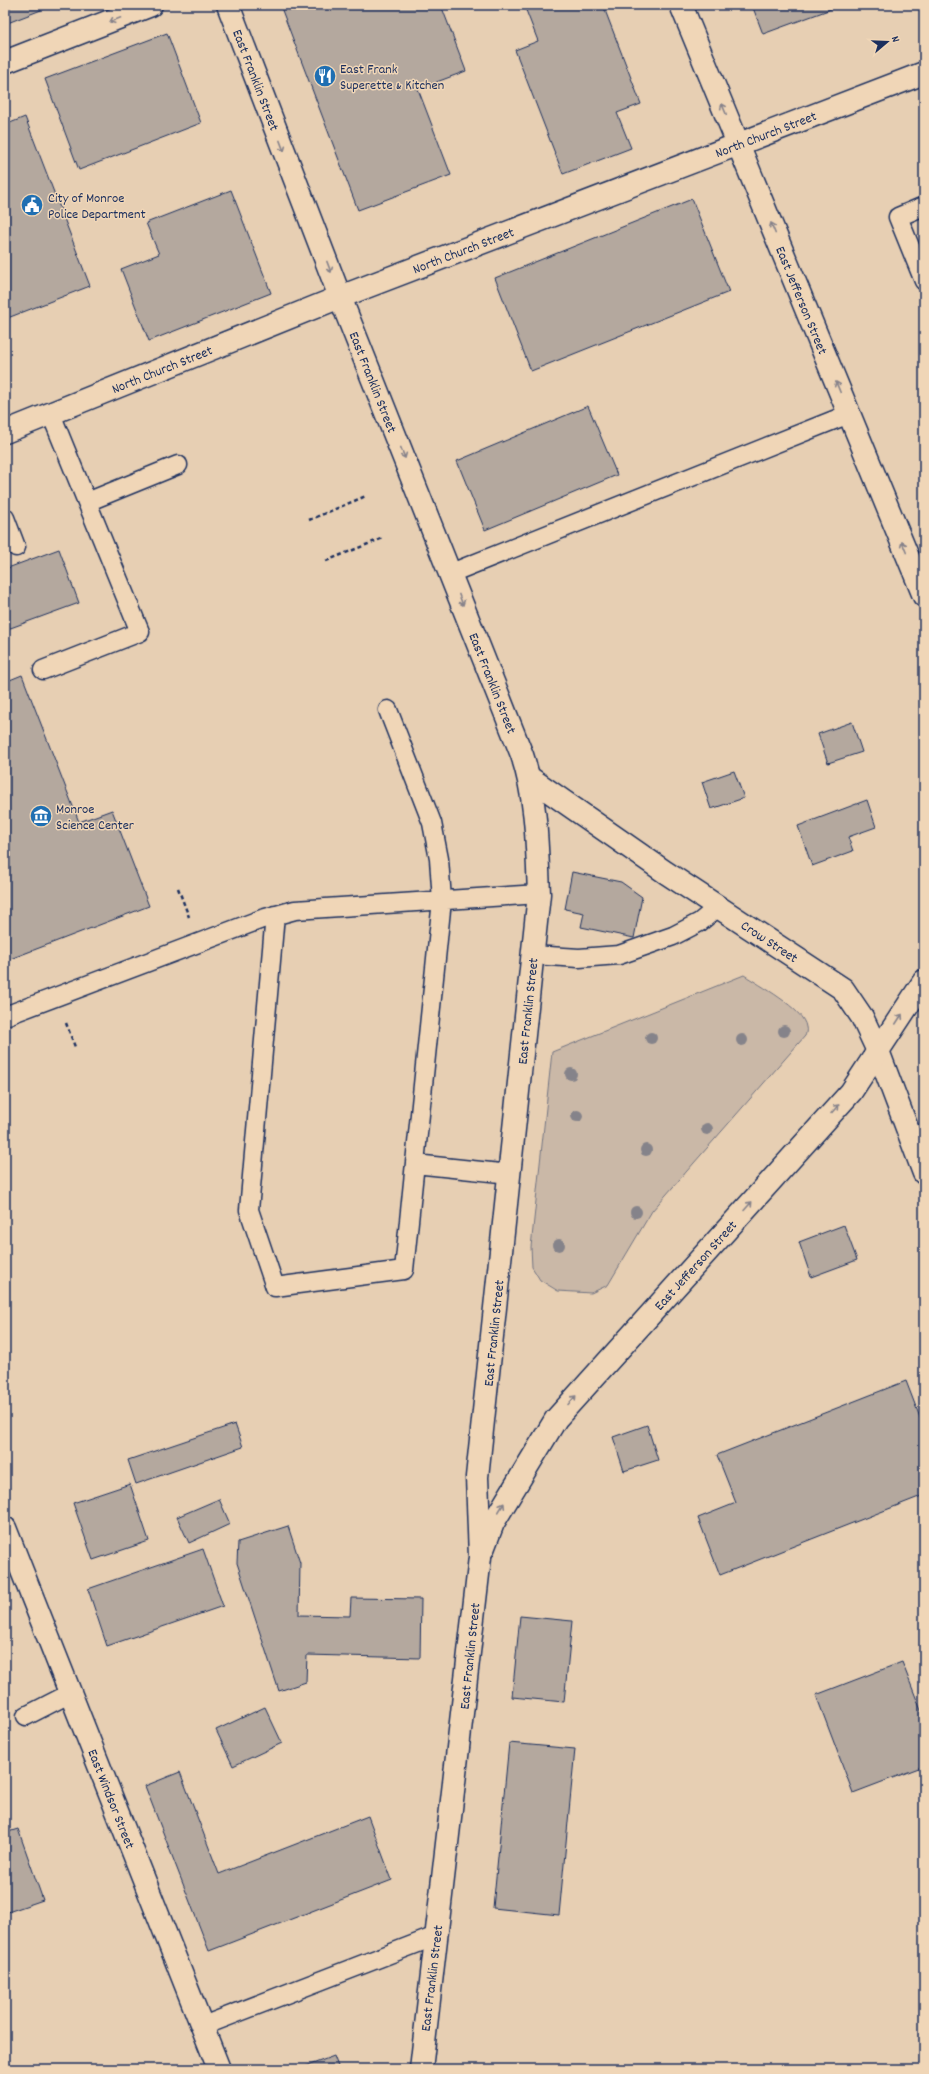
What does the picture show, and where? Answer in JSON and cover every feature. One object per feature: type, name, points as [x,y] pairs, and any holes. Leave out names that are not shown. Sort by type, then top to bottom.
[{"type":"main road","points":[[5,62],[152,5]]},
{"type":"main road","name":"East Franklin Street","points":[[228,5],[340,296],[451,573],[530,778],[536,823],[539,894],[477,1477],[480,1557],[421,2069]]},
{"type":"main road","name":"East Jefferson Street","points":[[681,5],[849,414],[919,567],[924,596]]},
{"type":"main road","name":"North Church Street","points":[[5,432],[340,296],[739,145],[924,73]]},
{"type":"main road","name":"Crow Street","points":[[530,778],[718,907],[843,989],[862,1017],[878,1051],[924,1173]]},
{"type":"main road","name":"East Jefferson Street","points":[[480,1557],[492,1523],[556,1419],[851,1092],[924,981]]},
{"type":"main road","name":"East Windsor Street","points":[[5,1528],[69,1694],[219,2069]]},
{"type":"lane","points":[[924,206],[898,217],[924,281]]},
{"type":"lane","points":[[43,670],[140,632],[51,414]]},
{"type":"lane","points":[[451,573],[849,414]]},
{"type":"lane","points":[[87,502],[178,465]]},
{"type":"lane","points":[[5,518],[16,547]]},
{"type":"lane","points":[[275,915],[249,1210],[275,1287],[404,1270],[442,900],[439,859],[432,823],[388,710]]},
{"type":"lane","points":[[5,1016],[275,915],[295,910],[539,894]]},
{"type":"lane","points":[[533,955],[579,958],[620,955],[673,936],[700,922],[718,907]]},
{"type":"lane","points":[[415,1164],[510,1174]]},
{"type":"lane","points":[[26,1716],[69,1694]]},
{"type":"lane","points":[[203,2026],[436,1936]]},
{"type":"path","points":[[309,520],[366,496]]},
{"type":"path","points":[[326,561],[382,538]]},
{"type":"shaded area","points":[[744,975],[780,998],[798,1013],[806,1027],[805,1036],[652,1211],[608,1285],[591,1293],[558,1291],[540,1280],[532,1267],[531,1247],[552,1052]]},
{"type":"building","points":[[5,5],[54,5],[5,24]]},
{"type":"building","points":[[280,5],[441,5],[466,71],[418,89],[451,175],[358,210]]},
{"type":"building","points":[[524,5],[603,5],[641,104],[617,113],[631,148],[563,174],[515,50],[538,41]]},
{"type":"building","points":[[752,5],[842,5],[763,34]]},
{"type":"building","points":[[167,33],[201,123],[79,170],[45,79]]},
{"type":"building","name":"City of Monroe Police Department","points":[[25,117],[90,286],[5,319],[5,125]]},
{"type":"building","points":[[231,190],[271,293],[149,341],[121,269],[159,254],[146,223]]},
{"type":"building","points":[[692,199],[729,292],[531,371],[495,278]]},
{"type":"building","points":[[588,406],[617,475],[485,530],[457,461]]},
{"type":"building","points":[[59,549],[79,603],[5,630],[5,569]]},
{"type":"building","name":"Monroe Science Center","points":[[22,675],[79,822],[112,810],[149,906],[5,961],[5,682]]},
{"type":"building","points":[[852,722],[862,752],[828,763],[818,734]]},
{"type":"building","points":[[734,771],[744,798],[711,809],[702,782]]},
{"type":"building","points":[[867,800],[876,827],[848,837],[853,851],[812,866],[798,826]]},
{"type":"building","points":[[572,872],[621,882],[642,897],[634,938],[581,927],[584,913],[565,909]]},
{"type":"building","points":[[844,1225],[857,1260],[811,1277],[799,1242]]},
{"type":"building","points":[[906,1381],[924,1428],[924,1495],[720,1575],[698,1518],[736,1503],[717,1455]]},
{"type":"building","points":[[235,1424],[243,1447],[136,1484],[128,1460]]},
{"type":"building","points":[[647,1425],[658,1460],[624,1471],[613,1437]]},
{"type":"building","points":[[130,1484],[149,1541],[93,1560],[73,1503]]},
{"type":"building","points":[[219,1499],[230,1524],[189,1543],[177,1517]]},
{"type":"building","points":[[288,1526],[300,1563],[299,1615],[350,1616],[351,1598],[421,1599],[420,1658],[307,1655],[306,1682],[279,1691],[237,1563],[238,1542]]},
{"type":"building","points":[[203,1549],[223,1606],[107,1646],[88,1589]]},
{"type":"building","points":[[520,1616],[572,1621],[564,1702],[512,1697]]},
{"type":"building","points":[[902,1662],[924,1718],[924,1766],[853,1793],[816,1695]]},
{"type":"building","points":[[265,1707],[282,1743],[233,1766],[216,1730]]},
{"type":"building","points":[[509,1743],[575,1749],[559,1915],[493,1908]]},
{"type":"building","points":[[180,1772],[219,1874],[368,1816],[392,1880],[209,1951],[145,1786]]},
{"type":"building","points":[[18,1829],[43,1900],[5,1913],[5,1833]]},
{"type":"building","points":[[334,2056],[339,2069],[299,2069]]},
{"type":"place","name":"East Frank Superette & Kitchen","points":[[325,76]]},
{"type":"place","name":"City of Monroe Police Department","points":[[32,205]]},
{"type":"place","name":"Monroe Science Center","points":[[41,816]]}]
